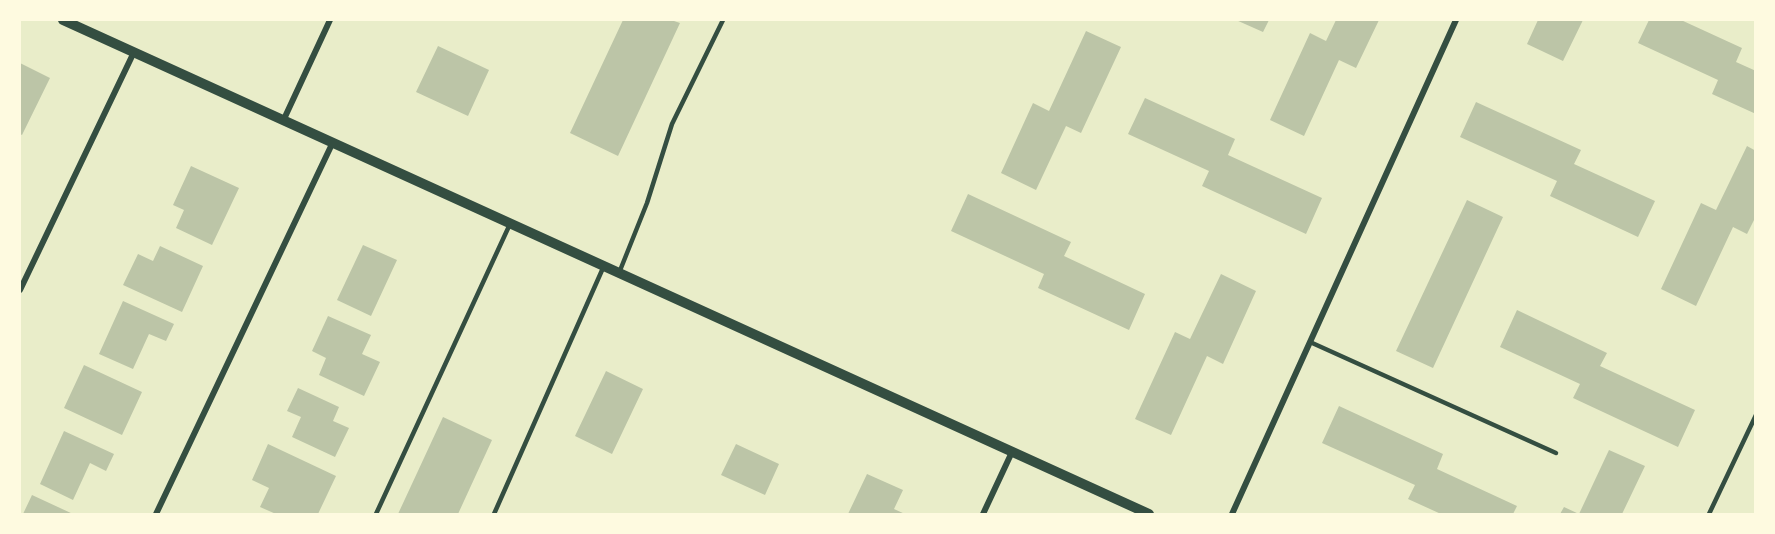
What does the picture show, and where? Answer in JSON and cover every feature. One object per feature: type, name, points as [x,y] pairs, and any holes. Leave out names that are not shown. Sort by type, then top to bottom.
[{"type":"street","points":[[63,20],[1149,514]]},
{"type":"street","points":[[284,119],[330,20]]},
{"type":"street","points":[[1232,514],[1456,20]]},
{"type":"street","points":[[20,290],[134,51]]},
{"type":"street","points":[[156,514],[333,142]]},
{"type":"street","points":[[983,514],[1012,452]]},
{"type":"lane","points":[[619,273],[647,203],[672,124],[723,20]]},
{"type":"lane","points":[[376,514],[510,224]]},
{"type":"lane","points":[[494,514],[604,266]]},
{"type":"lane","points":[[1310,342],[1556,453]]},
{"type":"lane","points":[[1709,514],[1755,415]]},
{"type":"building","points":[[623,20],[671,20],[680,23],[618,156],[570,133]]},
{"type":"building","points":[[1236,20],[1269,20],[1263,32]]},
{"type":"building","points":[[1336,20],[1379,20],[1356,68],[1339,60],[1304,136],[1270,120],[1310,33],[1326,41]]},
{"type":"building","points":[[1538,20],[1583,20],[1563,61],[1527,44]]},
{"type":"building","points":[[1649,20],[1681,20],[1742,48],[1736,62],[1756,71],[1756,114],[1712,94],[1718,80],[1638,43]]},
{"type":"building","points":[[1086,31],[1121,47],[1081,133],[1066,126],[1036,190],[1001,173],[1033,103],[1049,111]]},
{"type":"building","points":[[438,46],[489,70],[468,116],[416,92]]},
{"type":"building","points":[[20,63],[50,78],[22,135],[20,134]]},
{"type":"building","points":[[1145,98],[1235,139],[1228,155],[1322,198],[1306,234],[1202,186],[1209,171],[1128,134]]},
{"type":"building","points":[[1476,102],[1581,150],[1574,164],[1655,201],[1638,237],[1550,196],[1557,181],[1460,137]]},
{"type":"building","points":[[1747,146],[1756,151],[1756,216],[1747,234],[1733,227],[1696,306],[1661,289],[1701,203],[1716,210]]},
{"type":"building","points":[[191,166],[239,188],[212,245],[176,228],[184,210],[173,205]]},
{"type":"building","points":[[968,194],[1071,242],[1064,256],[1145,294],[1129,330],[1038,288],[1044,274],[951,231]]},
{"type":"building","points":[[1467,200],[1503,217],[1433,368],[1396,351]]},
{"type":"building","points":[[363,245],[397,260],[371,316],[337,300]]},
{"type":"building","points":[[160,246],[203,266],[182,312],[123,285],[138,254],[153,261]]},
{"type":"building","points":[[1221,274],[1256,291],[1223,364],[1207,356],[1171,435],[1135,419],[1175,332],[1190,339]]},
{"type":"building","points":[[123,301],[174,324],[166,341],[149,334],[133,369],[99,354]]},
{"type":"building","points":[[1517,310],[1607,353],[1600,366],[1695,410],[1678,447],[1573,398],[1580,384],[1500,347]]},
{"type":"building","points":[[328,316],[371,335],[362,354],[380,362],[364,396],[319,375],[326,358],[312,351]]},
{"type":"building","points":[[84,365],[142,392],[122,435],[64,408]]},
{"type":"building","points":[[606,371],[643,389],[612,454],[575,436]]},
{"type":"building","points":[[298,388],[339,407],[333,421],[349,428],[335,457],[292,437],[301,417],[287,411]]},
{"type":"building","points":[[1339,406],[1443,454],[1437,469],[1517,506],[1513,514],[1441,514],[1408,499],[1415,485],[1322,443]]},
{"type":"building","points":[[443,417],[492,440],[458,514],[398,514]]},
{"type":"building","points":[[64,431],[114,454],[106,471],[90,463],[73,500],[40,484]]},
{"type":"building","points":[[268,444],[336,476],[318,514],[276,514],[260,507],[269,488],[252,480]]},
{"type":"building","points":[[736,444],[779,464],[765,495],[721,475]]},
{"type":"building","points":[[1609,450],[1645,466],[1622,514],[1579,514]]},
{"type":"building","points":[[867,474],[903,490],[894,509],[905,514],[848,514]]},
{"type":"building","points":[[32,495],[73,514],[23,514]]},
{"type":"building","points":[[1564,507],[1579,514],[1560,514]]}]
